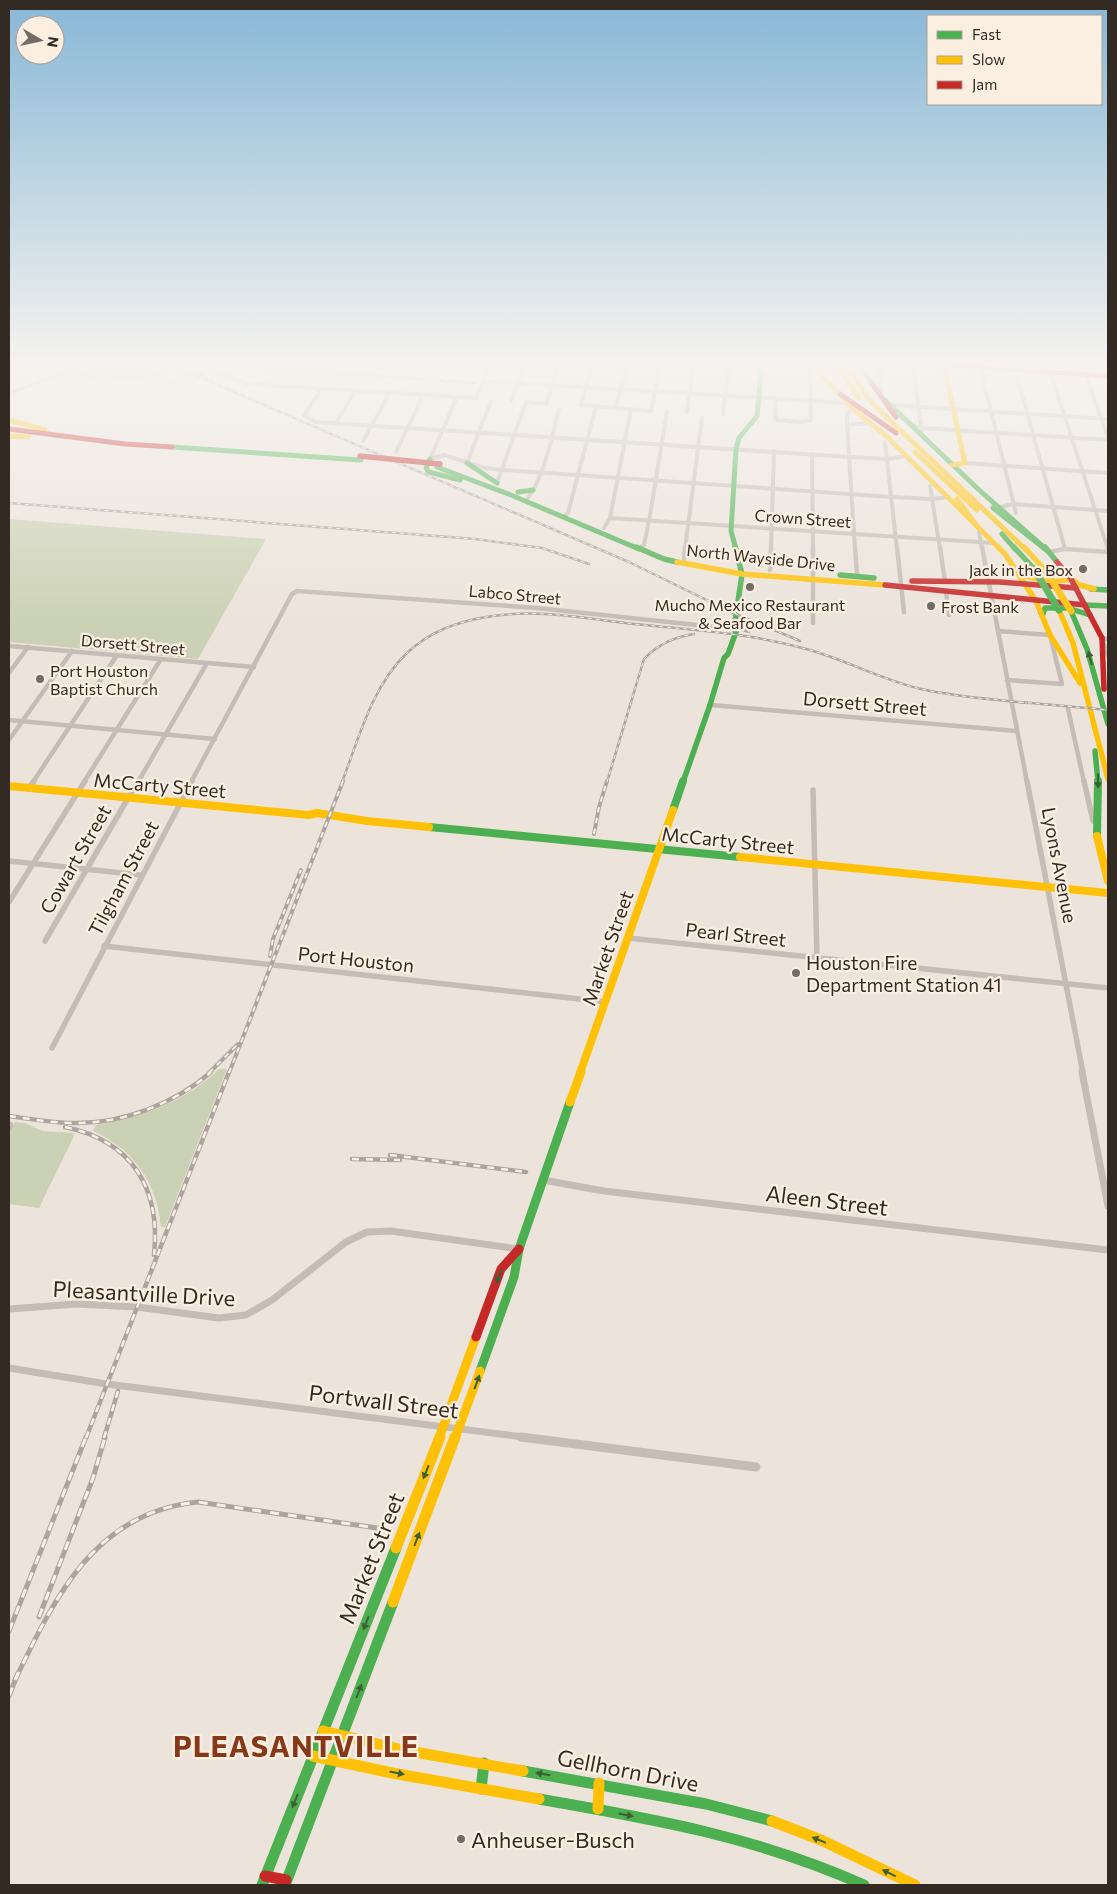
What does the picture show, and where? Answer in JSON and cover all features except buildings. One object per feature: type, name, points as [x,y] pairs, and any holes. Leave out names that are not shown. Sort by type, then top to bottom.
[{"type":"main road","name":"North Wayside Drive","points":[[243,450],[300,454]]},
{"type":"main road","name":"North Wayside Drive","points":[[258,450],[438,466],[497,483],[530,496],[566,515],[688,566],[946,587],[990,598],[1108,606]]},
{"type":"main road","name":"Market Street","points":[[286,1883],[460,1428],[514,1277],[519,1249],[710,705],[724,658],[723,653],[734,629],[742,571],[732,537],[731,526],[736,450]]},
{"type":"main road","points":[[900,450],[1006,555],[1036,601],[1043,614],[1050,635],[1058,645],[1076,678],[1083,686]]},
{"type":"main road","points":[[916,450],[926,458],[949,469],[1000,507],[1036,537],[1071,579],[1105,639],[1102,680],[1108,723]]},
{"type":"main road","points":[[919,450],[1008,540],[1034,569],[1059,610],[1068,629],[1108,779]]},
{"type":"main road","points":[[924,450],[930,471],[961,503],[978,529]]},
{"type":"main road","points":[[934,450],[949,469],[1045,570],[1071,611],[1088,649],[1108,723]]},
{"type":"main road","points":[[949,469],[965,463],[962,450]]},
{"type":"main road","points":[[430,459],[426,468],[429,472],[487,486]]},
{"type":"main road","points":[[467,463],[497,483]]},
{"type":"main road","name":"North Wayside Drive","points":[[438,466],[487,486],[530,496]]},
{"type":"main road","points":[[949,469],[984,502],[1049,552]]},
{"type":"main road","name":"North Wayside Drive","points":[[566,515],[604,528],[641,547],[684,559],[742,571],[770,570],[812,576],[857,576],[900,583]]},
{"type":"main road","points":[[1020,575],[1032,579],[1061,582],[1071,579]]},
{"type":"main road","points":[[1000,582],[1016,581],[1020,575]]},
{"type":"main road","points":[[1071,579],[1080,586],[1094,589]]},
{"type":"main road","name":"North Wayside Drive","points":[[946,587],[1000,582],[1108,590]]},
{"type":"main road","points":[[1018,600],[1036,607],[1043,614]]},
{"type":"main road","points":[[1092,616],[1091,612],[1097,606]]},
{"type":"main road","points":[[1043,614],[1045,608],[1051,607],[1078,609],[1092,616]]},
{"type":"main road","points":[[1091,715],[1090,732],[1098,773],[1097,836],[1107,871],[1108,882]]},
{"type":"main road","name":"McCarty Street","points":[[9,786],[309,815],[322,819],[337,820],[345,818],[1108,893]]},
{"type":"main road","name":"Market Street","points":[[262,1885],[444,1426],[501,1269],[519,1249]]},
{"type":"main road","name":"Gellhorn Drive","points":[[323,1731],[378,1745],[600,1783],[716,1806],[764,1818],[838,1848],[915,1885]]},
{"type":"main road","points":[[313,1756],[715,1832],[768,1846],[864,1885]]},
{"type":"main road","points":[[481,1789],[484,1764]]},
{"type":"main road","points":[[598,1809],[600,1783]]},
{"type":"main road","points":[[265,1876],[286,1883]]},
{"type":"street","points":[[430,459],[434,450]]},
{"type":"street","points":[[440,450],[444,455],[467,463],[503,470],[932,499],[948,497]]},
{"type":"street","points":[[467,463],[472,450]]},
{"type":"street","points":[[497,483],[509,450]]},
{"type":"street","points":[[530,496],[547,450]]},
{"type":"street","points":[[566,515],[585,450]]},
{"type":"street","points":[[604,528],[610,518],[623,450]]},
{"type":"street","points":[[641,547],[649,521],[661,450]]},
{"type":"street","points":[[684,559],[698,450]]},
{"type":"street","points":[[762,450],[888,459],[906,456]]},
{"type":"street","points":[[849,450],[857,576]]},
{"type":"street","points":[[886,450],[904,612]]},
{"type":"street","points":[[1000,450],[1016,513]]},
{"type":"street","points":[[1038,450],[1065,549]]},
{"type":"street","points":[[1049,552],[1065,549],[1108,551],[1075,450]]},
{"type":"street","points":[[770,570],[774,451]]},
{"type":"street","points":[[812,454],[812,624]]},
{"type":"street","points":[[430,459],[444,455]]},
{"type":"street","points":[[965,463],[1108,472]]},
{"type":"street","points":[[930,486],[949,615]]},
{"type":"street","points":[[1000,507],[1013,504],[1108,511]]},
{"type":"street","name":"Crown Street","points":[[610,518],[994,543]]},
{"type":"street","name":"Lyons Avenue","points":[[978,529],[1108,1206]]},
{"type":"street","name":"Labco Street","points":[[295,592],[304,590],[538,608],[734,629]]},
{"type":"street","name":"Tilgham Street","points":[[52,1048],[141,875],[295,592]]},
{"type":"street","points":[[998,631],[1050,635],[1062,684],[1006,680]]},
{"type":"street","points":[[1105,639],[1108,655]]},
{"type":"street","name":"Dorsett Street","points":[[9,646],[254,667]]},
{"type":"street","points":[[9,673],[28,648]]},
{"type":"street","points":[[9,740],[72,651]]},
{"type":"street","points":[[28,789],[117,655]]},
{"type":"street","points":[[9,902],[161,659]]},
{"type":"street","name":"Cowart Street","points":[[45,941],[207,663]]},
{"type":"street","name":"Dorsett Street","points":[[710,705],[1017,731]]},
{"type":"street","points":[[1068,709],[1097,836]]},
{"type":"street","points":[[9,720],[215,740]]},
{"type":"street","points":[[813,790],[817,958]]},
{"type":"street","points":[[9,860],[141,875]]},
{"type":"street","name":"Pearl Street","points":[[628,938],[1108,988]]},
{"type":"street","name":"Port Houston","points":[[104,946],[606,1002]]},
{"type":"street","name":"Aleen Street","points":[[543,1180],[604,1191],[1108,1250]]},
{"type":"street","name":"Pleasantville Drive","points":[[9,1309],[77,1304],[137,1307],[219,1318],[246,1315],[272,1300],[346,1242],[366,1232],[391,1231],[519,1249]]},
{"type":"street","name":"Portwall Street","points":[[9,1368],[107,1384],[756,1466]]},
{"type":"green space","points":[[9,519],[266,539],[198,659],[9,642]]},
{"type":"green space","points":[[219,1069],[227,1069],[165,1227],[161,1227],[159,1211],[154,1196],[140,1169],[120,1147],[93,1131],[96,1125],[146,1112],[177,1099],[206,1081]]},
{"type":"green space","points":[[15,1122],[25,1123],[42,1131],[74,1133],[39,1208],[9,1204],[9,1135]]},
{"type":"railway","points":[[370,450],[629,562],[729,611],[800,641]]},
{"type":"railway","points":[[9,503],[475,539],[542,548],[589,564]]},
{"type":"railway","points":[[342,782],[368,713],[384,681],[395,666],[407,653],[426,638],[470,620],[493,616],[546,614],[699,630],[764,639],[820,653],[921,689],[961,696],[1027,703]]},
{"type":"railway","points":[[725,624],[749,632]]},
{"type":"railway","points":[[607,782],[644,659],[655,649],[667,642],[694,634]]},
{"type":"railway","points":[[1020,702],[1108,710]]},
{"type":"railway","points":[[229,1073],[343,781]]},
{"type":"railway","points":[[594,834],[599,807],[607,781]]},
{"type":"railway","points":[[270,956],[273,939],[301,870]]},
{"type":"railway","points":[[209,1073],[238,1044]]},
{"type":"railway","points":[[9,1116],[66,1123],[92,1122],[129,1116],[181,1094],[211,1072]]},
{"type":"railway","points":[[86,1438],[229,1072]]},
{"type":"railway","points":[[65,1127],[108,1143],[124,1156],[137,1171],[147,1189],[152,1209],[155,1231],[154,1255]]},
{"type":"railway","points":[[390,1155],[526,1172]]},
{"type":"railway","points":[[352,1159],[400,1160]]},
{"type":"railway","points":[[104,1438],[118,1391]]},
{"type":"railway","points":[[9,1631],[86,1437]]},
{"type":"railway","points":[[39,1617],[93,1478],[105,1437]]},
{"type":"railway","points":[[16,1677],[63,1590],[83,1564],[105,1541],[132,1522],[162,1509],[198,1502],[384,1529]]},
{"type":"railway","points":[[16,1677],[18,1673]]},
{"type":"railway","points":[[9,1696],[16,1677]]},
{"type":"traffic: fast","points":[[221,450],[361,460]]},
{"type":"traffic: fast","points":[[673,810],[710,705],[724,658],[728,654],[736,632],[734,629],[742,574],[731,531],[736,450]]},
{"type":"traffic: fast","points":[[938,450],[978,489],[1043,545],[1057,562]]},
{"type":"traffic: fast","points":[[430,459],[426,468],[429,472],[460,480]]},
{"type":"traffic: fast","points":[[467,463],[497,483]]},
{"type":"traffic: fast","points":[[437,467],[511,495],[664,559],[677,562]]},
{"type":"traffic: fast","points":[[518,492],[533,490]]},
{"type":"traffic: fast","points":[[993,508],[1049,552]]},
{"type":"traffic: fast","points":[[1002,534],[1034,569]]},
{"type":"traffic: fast","points":[[1034,569],[1059,610]]},
{"type":"traffic: fast","points":[[840,575],[874,578]]},
{"type":"traffic: fast","points":[[1091,589],[1108,590]]},
{"type":"traffic: fast","points":[[1085,605],[1108,606]]},
{"type":"traffic: fast","points":[[1041,613],[1043,614],[1045,608],[1068,608],[1090,615]]},
{"type":"traffic: fast","points":[[1071,611],[1087,649],[1108,724]]},
{"type":"traffic: fast","points":[[1095,751],[1098,781],[1097,836]]},
{"type":"traffic: fast","points":[[429,827],[740,857]]},
{"type":"traffic: fast","points":[[480,1371],[514,1277],[519,1249],[570,1102]]},
{"type":"traffic: fast","points":[[262,1885],[396,1548]]},
{"type":"traffic: fast","points":[[285,1885],[393,1602]]},
{"type":"traffic: fast","points":[[481,1789],[484,1763]]},
{"type":"traffic: fast","points":[[523,1771],[706,1804],[772,1821]]},
{"type":"traffic: fast","points":[[539,1799],[705,1830],[786,1853],[864,1885]]},
{"type":"traffic: slow","points":[[901,450],[1005,554],[1036,601],[1050,635]]},
{"type":"traffic: slow","points":[[922,450],[1020,543],[1045,570]]},
{"type":"traffic: slow","points":[[952,465],[965,463],[962,450]]},
{"type":"traffic: slow","points":[[915,452],[977,510]]},
{"type":"traffic: slow","points":[[957,499],[977,526]]},
{"type":"traffic: slow","points":[[677,562],[742,574],[885,585]]},
{"type":"traffic: slow","points":[[1045,570],[1071,611]]},
{"type":"traffic: slow","points":[[1020,575],[1052,582],[1071,579],[1080,585],[1094,589]]},
{"type":"traffic: slow","points":[[1059,610],[1073,643],[1108,779]]},
{"type":"traffic: slow","points":[[1050,635],[1080,683]]},
{"type":"traffic: slow","points":[[9,786],[309,815],[317,813],[367,821],[429,827]]},
{"type":"traffic: slow","points":[[570,1102],[673,810]]},
{"type":"traffic: slow","points":[[1097,836],[1108,881]]},
{"type":"traffic: slow","points":[[740,857],[1108,893]]},
{"type":"traffic: slow","points":[[396,1548],[444,1426],[476,1337]]},
{"type":"traffic: slow","points":[[393,1602],[480,1371]]},
{"type":"traffic: slow","points":[[323,1731],[403,1750],[523,1771]]},
{"type":"traffic: slow","points":[[313,1756],[392,1773],[539,1799]]},
{"type":"traffic: slow","points":[[598,1809],[599,1783]]},
{"type":"traffic: slow","points":[[772,1821],[821,1840],[915,1885]]},
{"type":"traffic: jam","points":[[360,456],[440,464]]},
{"type":"traffic: jam","points":[[1057,562],[1071,579],[1102,638]]},
{"type":"traffic: jam","points":[[912,581],[1000,582],[1076,588]]},
{"type":"traffic: jam","points":[[885,585],[1085,605]]},
{"type":"traffic: jam","points":[[1102,638],[1104,689]]},
{"type":"traffic: jam","points":[[476,1337],[501,1269],[519,1249]]},
{"type":"traffic: jam","points":[[265,1876],[286,1880]]},
{"type":"place","name":"Jack in the Box","points":[[1083,569]]},
{"type":"place","name":"Mucho Mexico Restaurant & Seafood Bar","points":[[750,587]]},
{"type":"place","name":"Frost Bank","points":[[931,606]]},
{"type":"place","name":"Port Houston Baptist Church","points":[[40,679]]},
{"type":"place","name":"Houston Fire Department Station 41","points":[[796,973]]},
{"type":"place","name":"Anheuser-Busch","points":[[461,1839]]},
{"type":"district","name":"PLEASANTVILLE","points":[[296,1745]]}]
